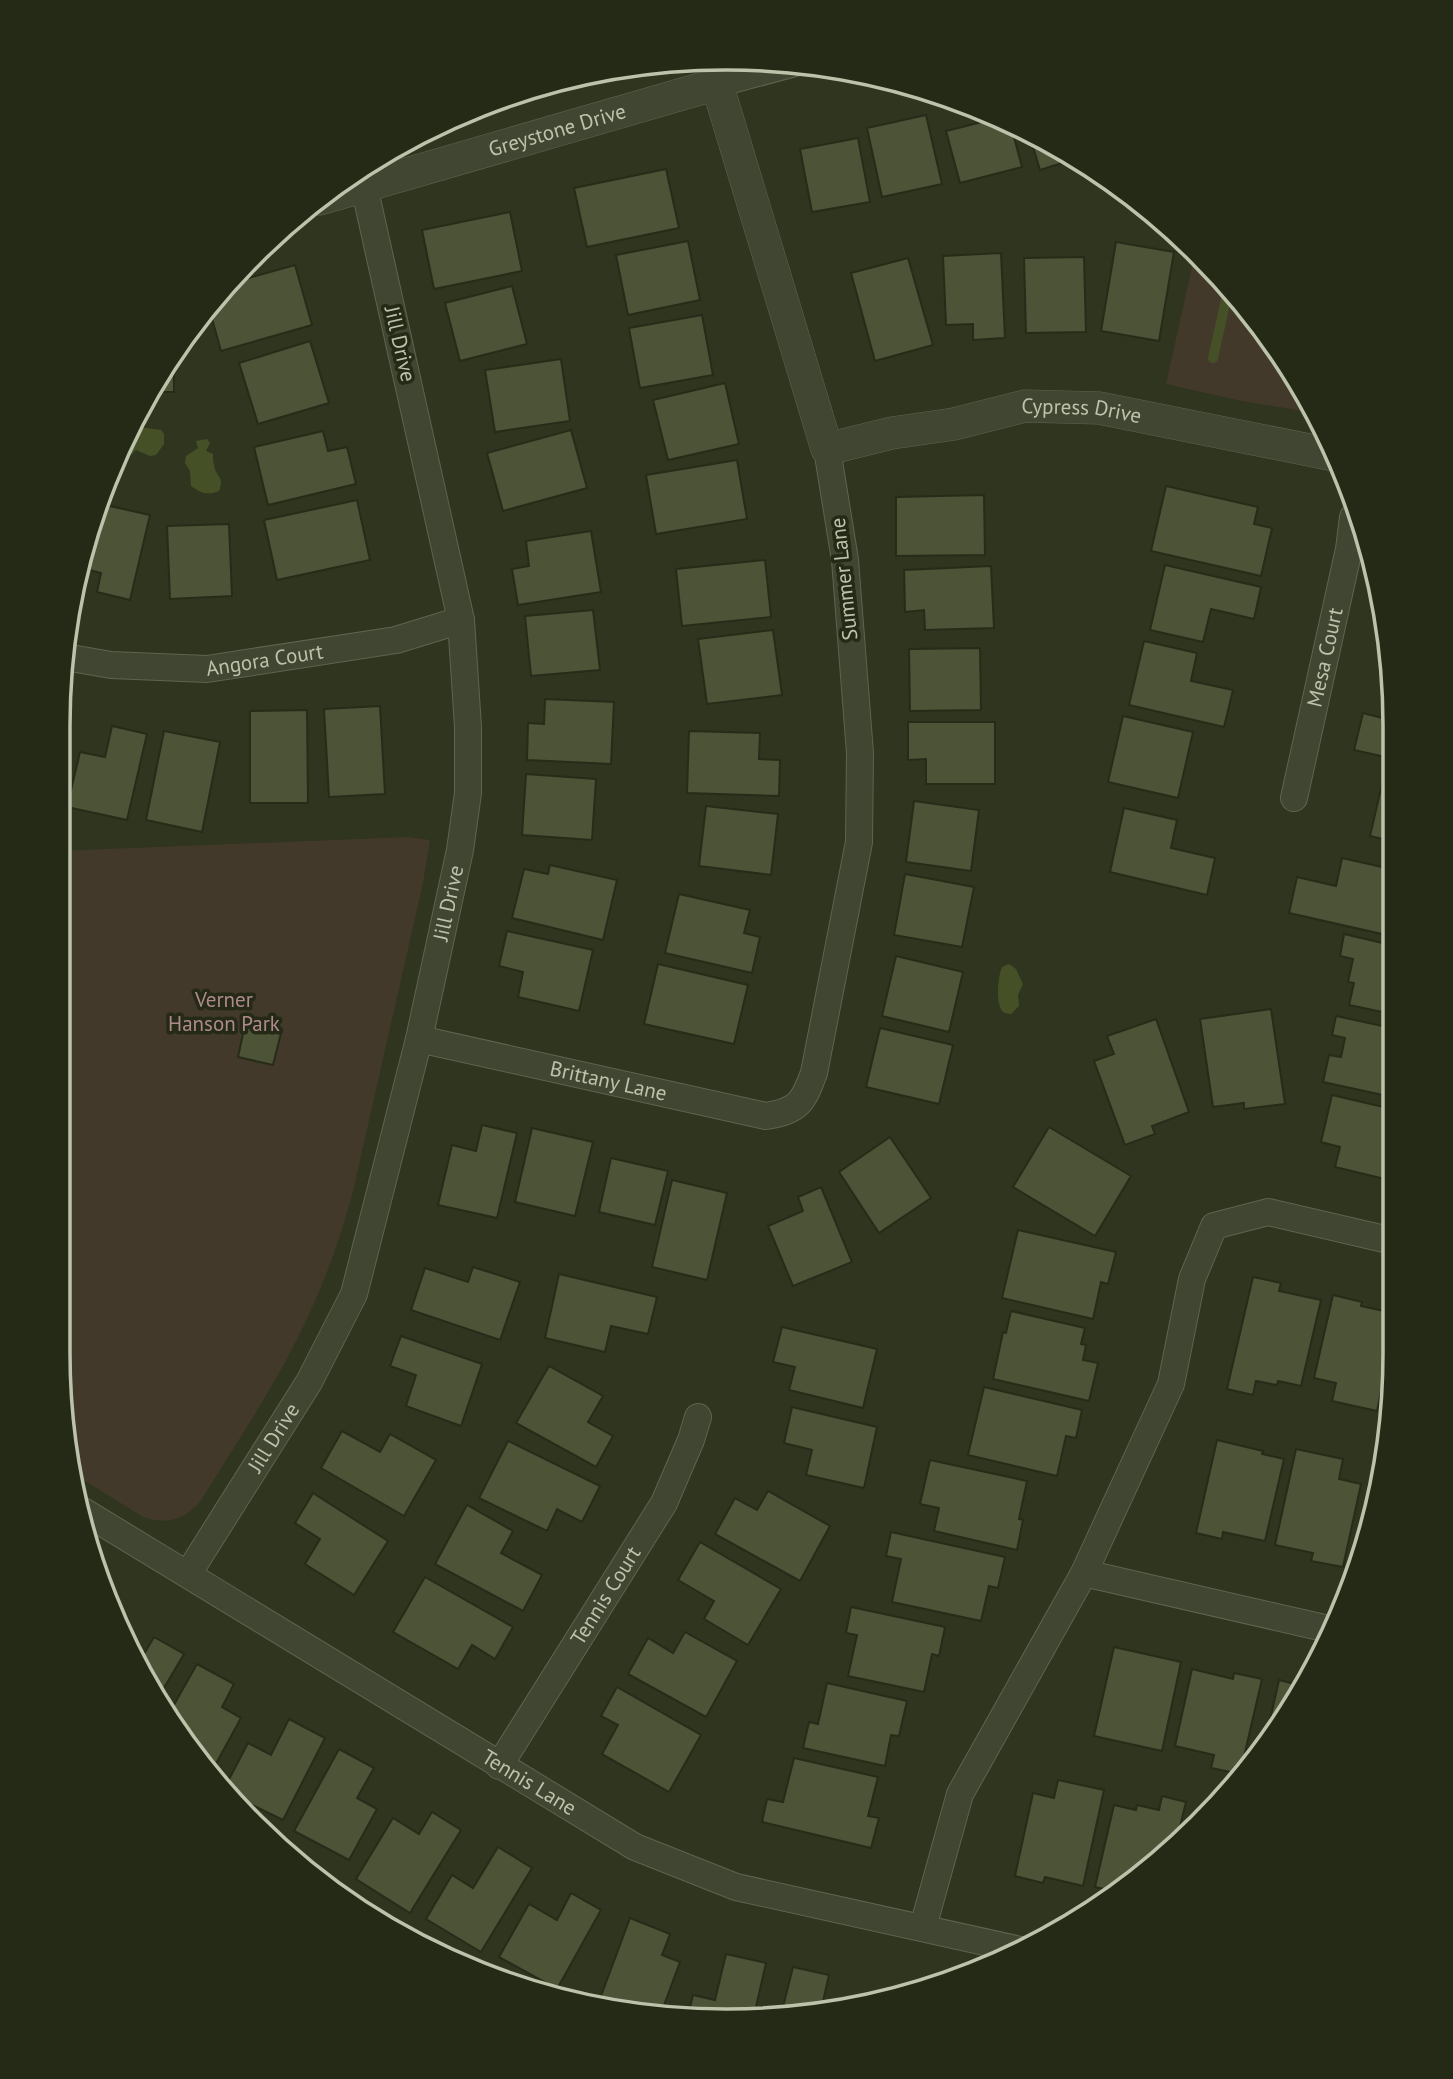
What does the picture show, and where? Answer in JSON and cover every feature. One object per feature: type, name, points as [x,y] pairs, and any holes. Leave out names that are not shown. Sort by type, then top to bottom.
[{"type":"street","name":"Greystone Drive","points":[[349,191],[715,72]]},
{"type":"street","name":"Summer Lane","points":[[715,72],[827,449],[845,560],[860,753],[859,842],[814,1073],[804,1098],[797,1105]]},
{"type":"street","name":"Jill Drive","points":[[188,1574],[309,1382],[354,1294],[419,1039],[460,850],[468,793],[468,727],[461,620],[364,186]]},
{"type":"street","name":"Cypress Drive","points":[[827,449],[892,433],[954,424],[1025,406],[1099,408],[1323,453]]},
{"type":"street","name":"Mesa Court","points":[[1294,798],[1352,527]]},
{"type":"street","name":"Angora Court","points":[[74,659],[111,665],[207,669],[396,640],[461,620]]},
{"type":"street","name":"Brittany Lane","points":[[419,1039],[766,1116],[782,1113],[797,1105]]},
{"type":"street","points":[[923,1927],[960,1794],[1084,1573],[1171,1384],[1192,1279],[1214,1226],[1268,1212],[1383,1239]]},
{"type":"street","name":"Tennis Court","points":[[499,1766],[664,1503],[698,1418]]},
{"type":"street","name":"Tennis Lane","points":[[91,1516],[635,1847],[736,1887],[1005,1946]]},
{"type":"street","points":[[1084,1573],[1322,1628]]},
{"type":"green space","points":[[1193,264],[1247,327],[1302,411],[1237,400],[1166,384]]},
{"type":"green space","name":"Verner Hanson Park","points":[[408,837],[430,840],[423,883],[353,1191],[329,1268],[286,1361],[200,1502],[181,1517],[167,1521],[143,1517],[83,1479],[76,1438],[70,1352],[70,851]]},
{"type":"shaded area","points":[[142,427],[161,430],[164,444],[156,455],[150,456],[136,450],[128,458]]},
{"type":"shaded area","points":[[207,439],[210,443],[206,451],[213,454],[215,469],[221,479],[219,491],[215,493],[201,492],[191,486],[190,471],[185,463],[186,456],[198,448],[196,441]]},
{"type":"shaded area","points":[[1009,964],[1016,969],[1023,984],[1018,995],[1019,1006],[1011,1014],[1002,1011],[998,994],[1002,967]]},
{"type":"building","points":[[926,115],[942,184],[882,197],[867,128]]},
{"type":"building","points":[[982,122],[1014,137],[1022,167],[960,183],[946,131]]},
{"type":"building","points":[[858,138],[870,202],[812,212],[800,149]]},
{"type":"building","points":[[1033,146],[1063,163],[1040,170]]},
{"type":"building","points":[[666,169],[679,228],[587,247],[574,188]]},
{"type":"building","points":[[510,212],[522,271],[434,289],[422,230]]},
{"type":"building","points":[[688,241],[700,300],[628,315],[616,255]]},
{"type":"building","points":[[1116,242],[1174,252],[1159,341],[1101,331]]},
{"type":"building","points":[[1001,253],[1005,338],[973,340],[973,324],[946,325],[943,256]]},
{"type":"building","points":[[1084,257],[1086,332],[1026,333],[1024,258]]},
{"type":"building","points":[[908,258],[933,345],[875,361],[851,273]]},
{"type":"building","points":[[295,265],[312,325],[221,351],[212,319],[247,278]]},
{"type":"building","points":[[512,286],[527,344],[460,361],[445,303]]},
{"type":"building","points":[[702,315],[713,375],[640,388],[629,328]]},
{"type":"building","points":[[310,341],[329,403],[258,424],[239,363]]},
{"type":"building","points":[[561,359],[570,421],[495,432],[485,370]]},
{"type":"building","points":[[174,373],[174,392],[162,392]]},
{"type":"building","points":[[725,383],[739,444],[668,460],[653,400]]},
{"type":"building","points":[[571,430],[587,488],[503,511],[487,453]]},
{"type":"building","points":[[323,431],[328,451],[347,447],[356,484],[268,505],[254,447]]},
{"type":"building","points":[[737,460],[747,519],[656,534],[646,475]]},
{"type":"building","points":[[1166,486],[1258,507],[1254,524],[1272,528],[1261,576],[1151,551]]},
{"type":"building","points":[[984,495],[985,555],[896,556],[896,497]]},
{"type":"building","points":[[357,500],[370,560],[277,580],[264,520]]},
{"type":"building","points":[[108,506],[150,515],[130,600],[97,592],[101,573],[89,570]]},
{"type":"building","points":[[229,524],[232,596],[170,599],[167,526]]},
{"type":"building","points":[[591,531],[601,592],[518,605],[512,569],[529,566],[526,541]]},
{"type":"building","points":[[765,560],[771,617],[682,626],[676,569]]},
{"type":"building","points":[[1165,565],[1261,587],[1254,619],[1211,609],[1203,642],[1150,630]]},
{"type":"building","points":[[991,566],[994,628],[925,630],[924,610],[905,612],[904,570]]},
{"type":"building","points":[[593,610],[600,670],[531,676],[525,616]]},
{"type":"building","points":[[773,630],[782,695],[707,704],[698,639]]},
{"type":"building","points":[[1144,641],[1197,653],[1191,681],[1233,690],[1224,727],[1129,705]]},
{"type":"building","points":[[980,648],[981,710],[910,711],[909,649]]},
{"type":"building","points":[[545,699],[614,702],[611,764],[527,760],[528,723],[544,724]]},
{"type":"building","points":[[380,706],[385,794],[329,797],[324,709]]},
{"type":"building","points":[[307,710],[308,803],[250,803],[250,711]]},
{"type":"building","points":[[1363,713],[1383,718],[1383,756],[1354,750]]},
{"type":"building","points":[[1123,716],[1193,732],[1178,798],[1108,782]]},
{"type":"building","points":[[908,722],[995,722],[995,784],[926,784],[926,759],[908,760]]},
{"type":"building","points":[[112,726],[147,734],[127,820],[70,808],[70,794],[80,752],[105,757]]},
{"type":"building","points":[[164,731],[220,742],[202,832],[146,820]]},
{"type":"building","points":[[689,731],[760,733],[759,759],[780,760],[779,796],[687,793]]},
{"type":"building","points":[[526,774],[596,779],[592,840],[522,835]]},
{"type":"building","points":[[1383,780],[1383,839],[1370,836]]},
{"type":"building","points":[[914,801],[979,810],[971,871],[906,862]]},
{"type":"building","points":[[706,806],[778,814],[771,875],[699,866]]},
{"type":"building","points":[[1124,808],[1177,820],[1171,848],[1215,858],[1207,895],[1110,872]]},
{"type":"building","points":[[1342,858],[1383,867],[1382,934],[1289,913],[1297,877],[1336,886]]},
{"type":"building","points":[[550,865],[617,880],[603,940],[512,918],[524,869],[548,874]]},
{"type":"building","points":[[905,874],[974,887],[962,947],[894,935]]},
{"type":"building","points":[[679,894],[750,910],[744,933],[760,937],[752,973],[665,953]]},
{"type":"building","points":[[507,931],[593,950],[579,1011],[518,997],[523,972],[499,966]]},
{"type":"building","points":[[1344,934],[1383,943],[1383,1012],[1349,1005],[1354,983],[1348,982],[1353,959],[1340,956]]},
{"type":"building","points":[[896,956],[963,972],[949,1032],[882,1016]]},
{"type":"building","points":[[658,964],[748,985],[734,1044],[644,1024]]},
{"type":"building","points":[[1271,1009],[1285,1104],[1244,1109],[1244,1103],[1213,1107],[1200,1019]]},
{"type":"building","points":[[1336,1016],[1383,1026],[1383,1095],[1323,1082],[1329,1055],[1341,1057],[1345,1038],[1332,1035]]},
{"type":"building","points":[[1156,1019],[1189,1112],[1152,1126],[1155,1134],[1125,1145],[1094,1061],[1114,1054],[1107,1036]]},
{"type":"building","points":[[246,1020],[282,1029],[273,1065],[238,1057]]},
{"type":"building","points":[[880,1028],[953,1045],[939,1104],[866,1087]]},
{"type":"building","points":[[1332,1095],[1383,1107],[1383,1179],[1335,1167],[1340,1147],[1321,1142]]},
{"type":"building","points":[[482,1125],[517,1133],[497,1218],[438,1205],[452,1145],[476,1151]]},
{"type":"building","points":[[1049,1127],[1131,1176],[1095,1236],[1013,1187]]},
{"type":"building","points":[[532,1128],[593,1142],[575,1216],[515,1202]]},
{"type":"building","points":[[890,1137],[931,1198],[879,1233],[839,1172]]},
{"type":"building","points":[[611,1158],[668,1171],[655,1225],[599,1212]]},
{"type":"building","points":[[672,1180],[727,1193],[707,1280],[652,1267]]},
{"type":"building","points":[[821,1187],[852,1262],[793,1286],[768,1226],[803,1211],[798,1197]]},
{"type":"building","points":[[1018,1230],[1116,1252],[1108,1284],[1101,1282],[1093,1319],[1002,1298]]},
{"type":"building","points":[[473,1267],[520,1282],[500,1340],[411,1310],[425,1268],[468,1282]]},
{"type":"building","points":[[559,1274],[657,1297],[648,1334],[611,1326],[605,1352],[545,1338]]},
{"type":"building","points":[[1253,1277],[1281,1283],[1279,1291],[1321,1300],[1301,1386],[1278,1381],[1277,1385],[1256,1381],[1253,1395],[1227,1389]]},
{"type":"building","points":[[1333,1295],[1383,1311],[1382,1387],[1377,1411],[1332,1401],[1336,1383],[1314,1378]]},
{"type":"building","points":[[1011,1311],[1085,1328],[1081,1344],[1086,1345],[1083,1360],[1098,1363],[1089,1401],[993,1379],[1003,1332],[1006,1333]]},
{"type":"building","points":[[782,1327],[877,1349],[863,1408],[789,1390],[795,1367],[773,1362]]},
{"type":"building","points":[[401,1336],[482,1364],[461,1426],[406,1406],[416,1375],[390,1366]]},
{"type":"building","points":[[549,1366],[603,1396],[588,1422],[613,1436],[596,1467],[516,1423]]},
{"type":"building","points":[[984,1387],[1082,1410],[1076,1438],[1066,1436],[1057,1476],[968,1455]]},
{"type":"building","points":[[792,1407],[877,1427],[864,1488],[806,1475],[812,1450],[784,1443]]},
{"type":"building","points":[[342,1431],[380,1452],[390,1434],[436,1460],[404,1516],[321,1468]]},
{"type":"building","points":[[1217,1440],[1284,1459],[1265,1541],[1223,1532],[1222,1539],[1196,1533]]},
{"type":"building","points":[[508,1441],[600,1486],[582,1522],[557,1509],[547,1531],[479,1498]]},
{"type":"building","points":[[1296,1449],[1343,1459],[1339,1479],[1361,1484],[1343,1567],[1311,1561],[1313,1553],[1275,1545]]},
{"type":"building","points":[[930,1460],[1027,1481],[1019,1519],[1023,1520],[1017,1550],[934,1531],[939,1508],[920,1504]]},
{"type":"building","points":[[768,1491],[830,1526],[800,1581],[715,1534],[735,1498],[757,1510]]},
{"type":"building","points":[[313,1493],[388,1541],[354,1595],[305,1564],[320,1539],[295,1523]]},
{"type":"building","points":[[467,1505],[513,1531],[501,1553],[542,1575],[523,1611],[435,1564]]},
{"type":"building","points":[[891,1532],[1005,1557],[998,1588],[989,1586],[981,1621],[892,1602],[901,1559],[886,1556]]},
{"type":"building","points":[[700,1542],[781,1589],[748,1645],[704,1619],[714,1601],[678,1580]]},
{"type":"building","points":[[425,1577],[513,1627],[495,1659],[472,1645],[458,1669],[393,1632]]},
{"type":"building","points":[[851,1607],[945,1627],[939,1656],[932,1654],[924,1692],[848,1676],[857,1635],[846,1633]]},
{"type":"building","points":[[685,1632],[737,1661],[706,1717],[628,1674],[648,1638],[673,1653]]},
{"type":"building","points":[[154,1637],[184,1654],[163,1689],[144,1654]]},
{"type":"building","points":[[1114,1647],[1181,1662],[1162,1751],[1094,1736]]},
{"type":"building","points":[[197,1664],[234,1684],[222,1707],[241,1718],[216,1764],[206,1752],[174,1705]]},
{"type":"building","points":[[1192,1669],[1233,1679],[1234,1673],[1262,1679],[1244,1755],[1231,1772],[1211,1768],[1214,1755],[1175,1746]]},
{"type":"building","points":[[1279,1680],[1293,1684],[1272,1717],[1270,1720]]},
{"type":"building","points":[[827,1683],[907,1701],[899,1736],[891,1735],[885,1766],[803,1748],[809,1722],[818,1724]]},
{"type":"building","points":[[617,1687],[701,1735],[669,1792],[602,1754],[618,1725],[601,1716]]},
{"type":"building","points":[[289,1719],[325,1738],[283,1820],[250,1804],[229,1780],[248,1743],[271,1755]]},
{"type":"building","points":[[339,1749],[374,1768],[357,1798],[377,1809],[349,1860],[294,1831]]},
{"type":"building","points":[[794,1758],[878,1777],[868,1816],[879,1818],[871,1848],[762,1822],[767,1799],[783,1802]]},
{"type":"building","points":[[1058,1780],[1104,1790],[1083,1886],[1045,1877],[1043,1883],[1015,1876],[1033,1793],[1054,1798]]},
{"type":"building","points":[[1162,1796],[1186,1802],[1180,1827],[1104,1889],[1095,1887],[1114,1805],[1136,1810],[1137,1805],[1159,1810]]},
{"type":"building","points":[[432,1812],[461,1830],[410,1913],[356,1879],[393,1818],[419,1834]]},
{"type":"building","points":[[498,1847],[532,1868],[481,1952],[426,1919],[452,1875],[473,1888]]},
{"type":"building","points":[[571,1893],[601,1910],[558,1987],[499,1957],[529,1904],[557,1920]]},
{"type":"building","points":[[630,1918],[670,1934],[662,1955],[680,1962],[664,2006],[601,1996]]},
{"type":"building","points":[[726,1954],[766,1963],[756,2008],[690,2008],[693,1995],[715,2000]]},
{"type":"building","points":[[793,1967],[829,1975],[823,2001],[783,2006]]},
{"type":"waterway","points":[[1213,358],[1226,301]]}]
